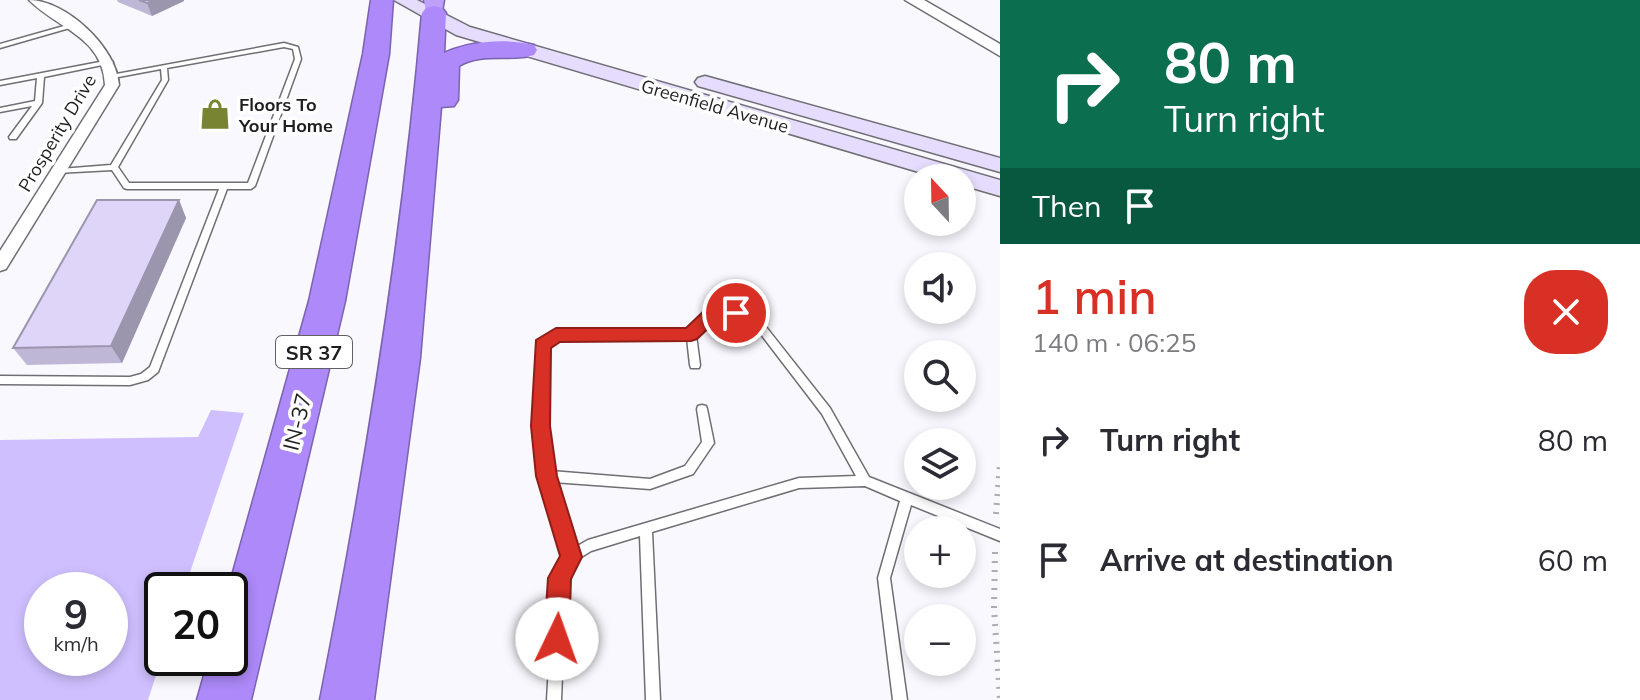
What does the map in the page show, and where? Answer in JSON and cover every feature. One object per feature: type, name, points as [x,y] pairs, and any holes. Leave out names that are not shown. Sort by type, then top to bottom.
[{"type":"highway","name":"IN-37","points":[[224,700],[327,301],[376,54],[382,0]]},
{"type":"highway","points":[[347,700],[372,560],[392,416],[425,145],[434,6]]},
{"type":"highway","points":[[392,416],[421,350],[439,178],[446,63],[473,51],[525,50]]},
{"type":"main road","name":"Greenfield Avenue","points":[[403,0],[478,16],[1000,165]]},
{"type":"main road","name":"Greenfield Avenue","points":[[434,6],[463,31],[1000,188]]},
{"type":"street","name":"Prosperity Drive","points":[[0,265],[108,95],[112,69],[101,49],[35,0]]},
{"type":"street","points":[[913,0],[1000,51]]},
{"type":"lane","points":[[0,46],[71,26]]},
{"type":"lane","points":[[0,83],[112,69],[164,67],[284,45],[296,48],[298,59],[251,186],[127,186],[114,167]]},
{"type":"lane","points":[[114,167],[165,80],[164,67]]},
{"type":"lane","points":[[13,137],[38,103],[41,76]]},
{"type":"lane","points":[[0,110],[38,103]]},
{"type":"lane","points":[[60,171],[114,167]]},
{"type":"lane","points":[[0,380],[130,381],[144,377],[154,369],[224,187]]},
{"type":"lane","points":[[571,557],[546,476],[540,426],[542,345],[556,335],[691,334],[712,313],[736,313],[756,321],[826,411],[865,481]]},
{"type":"lane","points":[[691,334],[695,365]]},
{"type":"lane","points":[[546,476],[650,484],[689,470],[708,443],[702,409]]},
{"type":"lane","points":[[554,700],[560,578],[571,557],[588,546],[799,483],[865,481],[904,497]]},
{"type":"lane","points":[[900,700],[884,578],[906,500]]},
{"type":"lane","points":[[912,500],[1000,535]]},
{"type":"lane","points":[[646,528],[653,700]]},
{"type":"path","points":[[996,494],[1000,463]]},
{"type":"path","points":[[995,569],[1000,699]]},
{"type":"shaded area","points":[[211,410],[244,413],[190,572],[144,572],[144,676],[156,676],[148,700],[0,700],[0,440],[198,437]]},
{"type":"building","points":[[97,200],[179,200],[111,346],[13,348]]},
{"type":"place","name":"Floors To Your Home","points":[[215,114]]},
{"type":"route","points":[[557,639],[560,578],[571,557],[546,476],[540,426],[542,345],[556,335],[691,334],[712,313],[736,313]]}]
